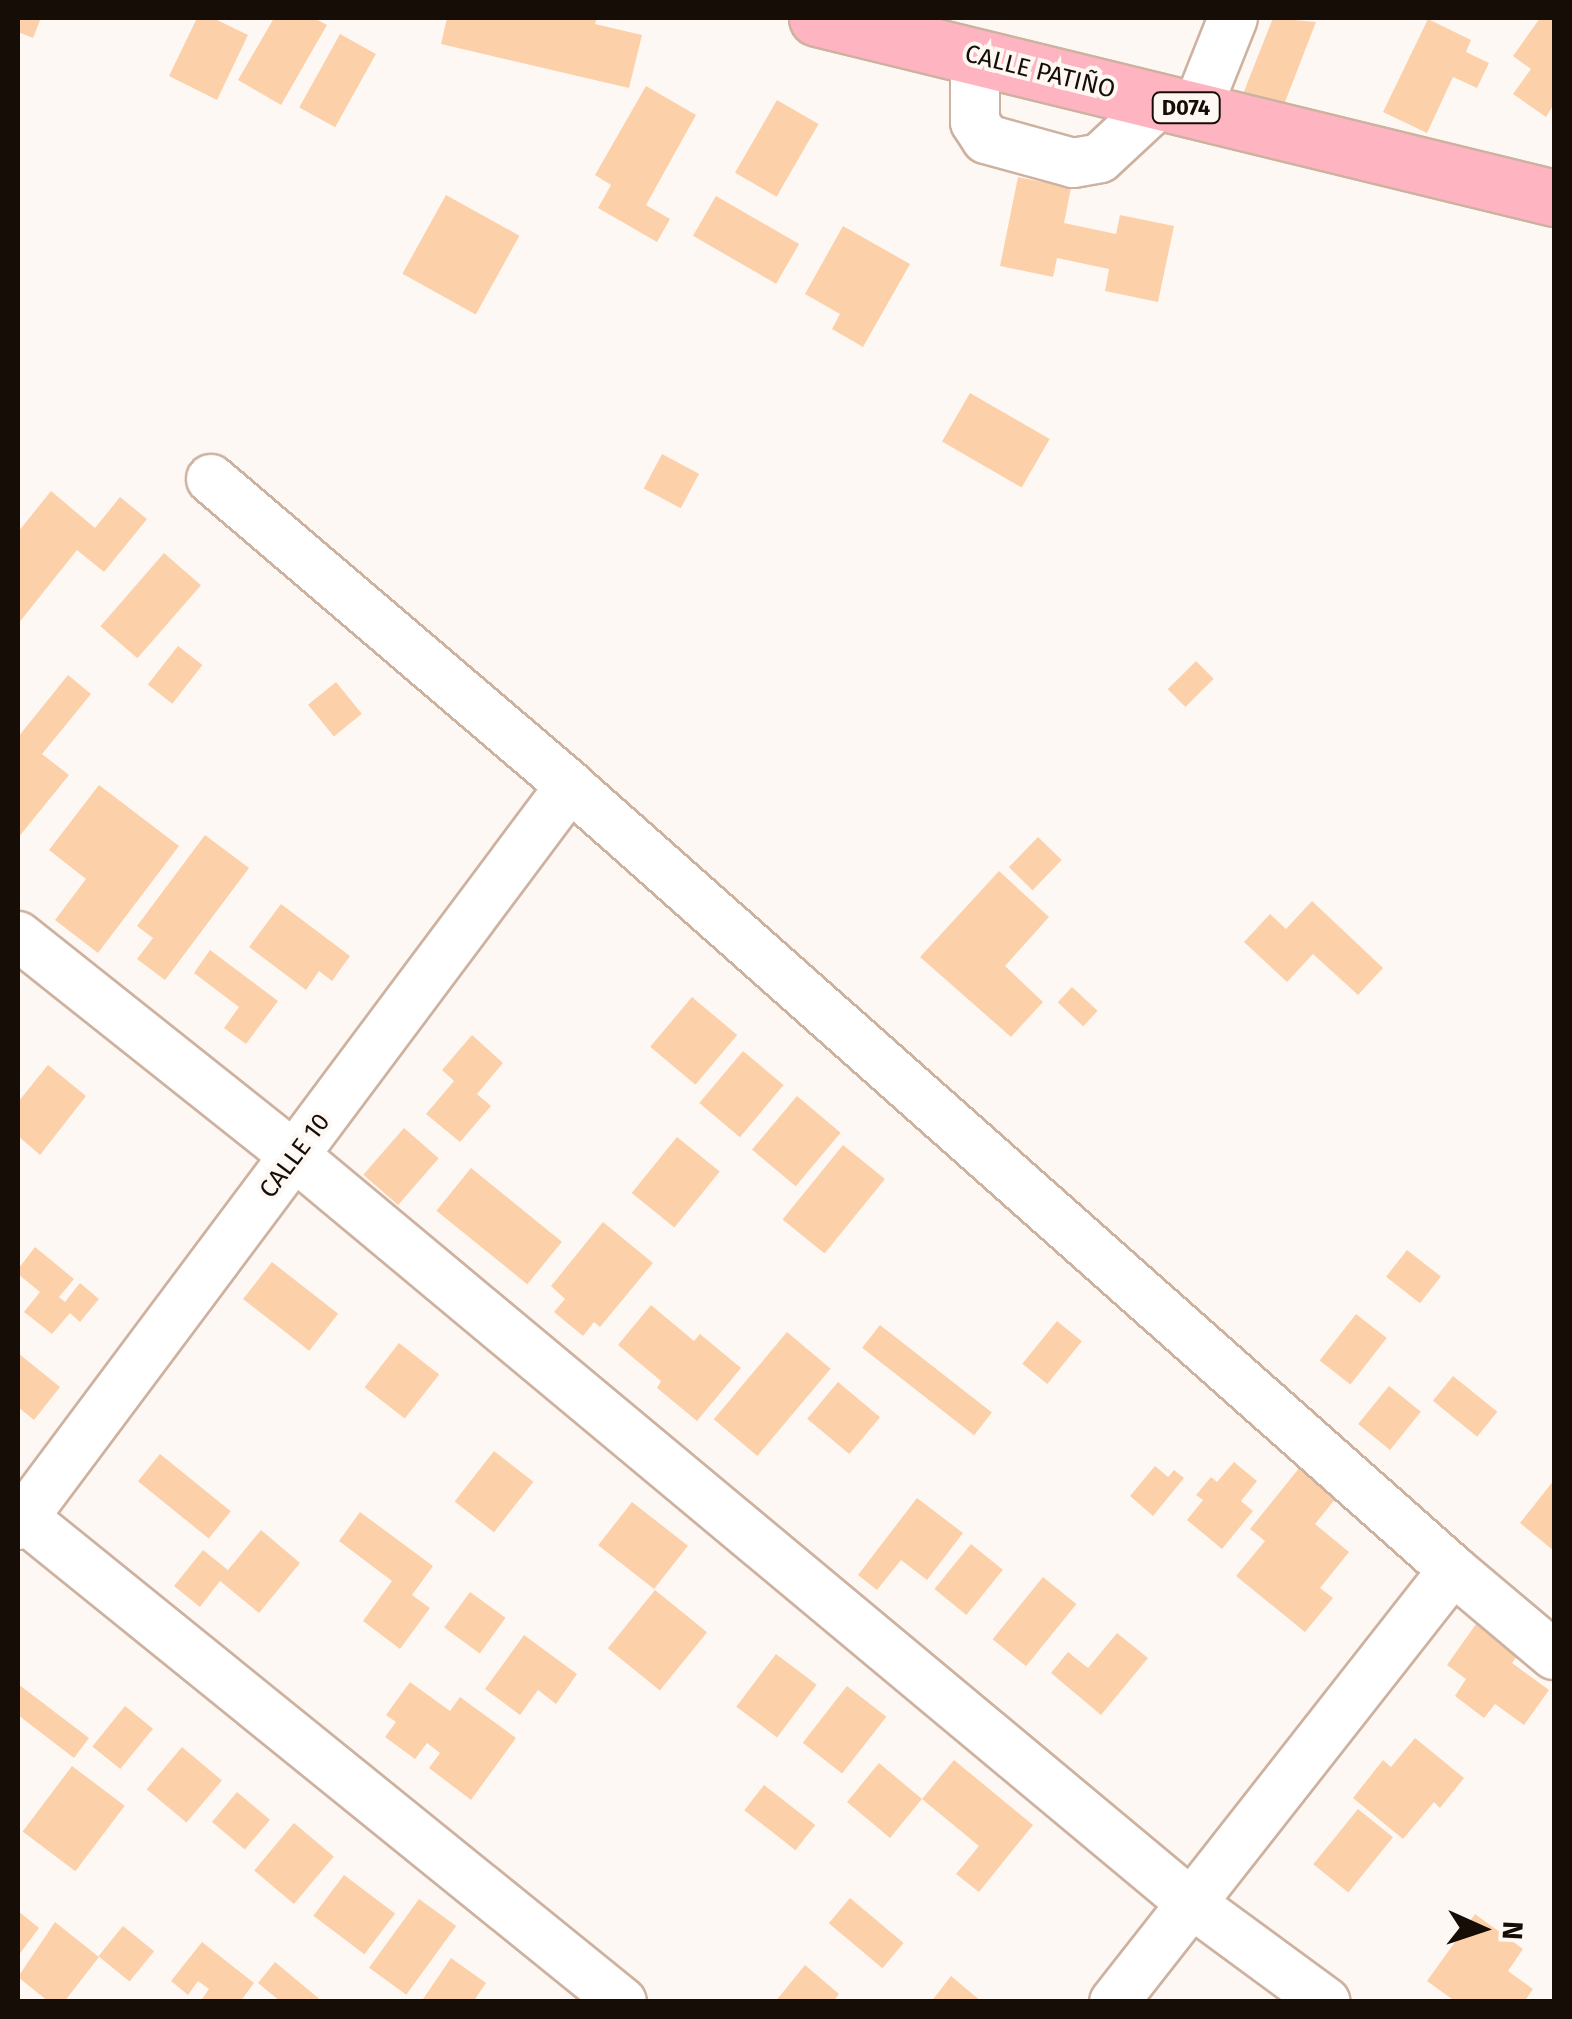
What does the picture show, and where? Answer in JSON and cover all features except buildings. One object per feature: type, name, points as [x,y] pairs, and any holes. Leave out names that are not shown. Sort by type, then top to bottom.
[{"type":"main road","name":"CALLE PATIÑO","points":[[817,18],[1554,198]]},
{"type":"street","points":[[974,56],[975,122],[986,139],[1072,163],[1100,158],[1178,106],[1234,18]]},
{"type":"street","points":[[212,479],[570,786],[1454,1570],[1554,1654]]},
{"type":"street","name":"CALLE 10","points":[[19,1519],[570,786]]},
{"type":"street","points":[[18,936],[295,1156],[1191,1904],[1326,2002]]},
{"type":"street","points":[[19,1519],[622,2002]]},
{"type":"street","points":[[1114,2002],[1454,1570]]}]
